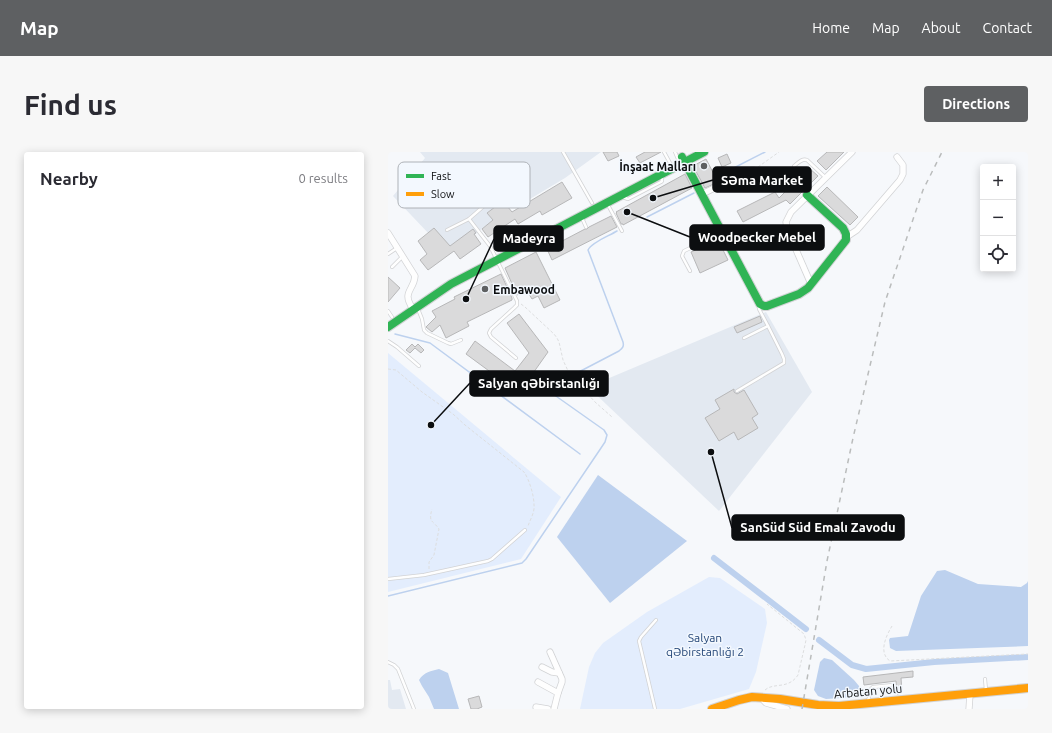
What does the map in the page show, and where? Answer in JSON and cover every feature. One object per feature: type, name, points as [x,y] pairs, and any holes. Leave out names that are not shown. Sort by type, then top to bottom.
[{"type":"main road","points":[[495,258],[514,244],[691,152]]},
{"type":"main road","points":[[388,327],[413,307],[495,258],[662,174],[680,157],[704,152]]},
{"type":"main road","points":[[680,157],[702,194],[760,304],[764,306],[799,294],[808,288],[848,236],[843,228],[807,195]]},
{"type":"main road","points":[[389,316],[413,307]]},
{"type":"main road","name":"Arbatan yolu","points":[[712,709],[723,707],[746,698],[761,697],[839,708],[868,703],[1028,688]]},
{"type":"street","points":[[811,284],[787,229],[786,222],[791,212],[807,195],[852,152]]},
{"type":"street","points":[[848,236],[857,230],[900,180],[903,174],[904,165],[896,156]]},
{"type":"street","points":[[702,194],[752,170],[754,170],[764,188]]},
{"type":"street","points":[[388,233],[415,276],[409,291],[408,300],[413,307]]},
{"type":"street","points":[[550,652],[558,673],[562,679],[554,709]]},
{"type":"street","points":[[542,667],[558,673]]},
{"type":"street","points":[[538,682],[558,693]]},
{"type":"street","points":[[968,709],[970,694]]},
{"type":"street","points":[[761,697],[766,703],[787,709]]},
{"type":"street","points":[[536,707],[548,709]]},
{"type":"lane","points":[[563,152],[592,203]]},
{"type":"lane","points":[[664,152],[670,163]]},
{"type":"lane","points":[[794,166],[805,159],[825,177]]},
{"type":"lane","points":[[606,202],[622,231]]},
{"type":"lane","points":[[447,230],[469,220],[483,208]]},
{"type":"lane","points":[[581,216],[586,227]]},
{"type":"lane","points":[[469,220],[486,240],[517,301],[517,305],[491,329],[489,333],[491,337],[516,358]]},
{"type":"lane","points":[[506,230],[514,244]]},
{"type":"lane","points":[[690,271],[682,256],[684,251],[722,233]]},
{"type":"lane","points":[[388,254],[397,248]]},
{"type":"lane","points":[[392,267],[403,256]]},
{"type":"lane","points":[[738,391],[784,362],[782,354],[759,309],[760,304]]},
{"type":"lane","points":[[413,307],[422,319],[423,328],[426,333],[451,344],[461,340]]},
{"type":"lane","points":[[744,338],[768,326]]},
{"type":"lane","points":[[388,341],[419,366]]},
{"type":"lane","points":[[388,579],[429,574],[488,561],[525,530]]},
{"type":"lane","points":[[654,709],[639,641],[656,620]]},
{"type":"lane","points":[[388,662],[398,669],[414,709]]},
{"type":"lane","points":[[985,679],[986,692]]},
{"type":"lane","points":[[868,703],[871,689],[873,687],[893,685]]},
{"type":"path","points":[[754,170],[779,152]]},
{"type":"path","points":[[517,301],[554,334],[559,342],[563,360],[569,373],[595,402],[612,417]]},
{"type":"path","points":[[388,369],[396,370],[524,472],[527,476],[535,506],[525,530]]},
{"type":"path","points":[[429,574],[429,562],[434,555],[439,529],[430,519],[432,509]]},
{"type":"path","points":[[761,697],[768,688],[783,685],[795,679],[798,675],[806,640],[804,634],[767,604]]},
{"type":"path","points":[[892,626],[886,636],[884,645],[884,655],[890,661],[1028,654]]},
{"type":"shaded area","points":[[420,152],[601,152],[565,178],[530,199],[530,162],[422,162],[425,158]]},
{"type":"shaded area","points":[[398,190],[398,201],[393,196]]},
{"type":"shaded area","points":[[404,208],[494,208],[488,213],[493,220],[449,255]]},
{"type":"shaded area","points":[[766,312],[812,392],[719,511],[588,387]]},
{"type":"shaded area","points":[[388,680],[390,680],[392,690],[400,689],[406,709],[388,709]]},
{"type":"green space","points":[[388,353],[561,497],[521,559],[388,592]]},
{"type":"green space","name":"Salyan qəbirstanlığı 2","points":[[709,577],[720,578],[765,609],[767,623],[756,672],[749,689],[680,709],[580,709],[589,667],[595,653],[603,643],[647,612]]},
{"type":"water","points":[[598,475],[687,541],[610,603],[557,537]]},
{"type":"water","points":[[945,570],[978,584],[1021,587],[1028,581],[1028,646],[896,651],[890,648],[890,638],[908,636],[921,596],[937,571]]},
{"type":"water","points":[[824,658],[832,660],[854,680],[859,686],[860,693],[858,697],[826,699],[818,696],[814,690],[820,662]]},
{"type":"water","points":[[439,669],[448,673],[459,709],[434,709],[419,680],[430,671]]},
{"type":"building","points":[[603,152],[617,152],[619,156],[608,161]]},
{"type":"building","points":[[645,152],[661,152],[640,163],[636,157]]},
{"type":"building","points":[[827,152],[844,152],[826,170],[817,161]]},
{"type":"building","points":[[727,154],[731,163],[722,167],[718,158]]},
{"type":"building","points":[[706,159],[718,182],[705,188],[693,166]]},
{"type":"building","points":[[809,168],[818,176],[790,204],[786,200],[743,222],[737,211],[775,192],[779,198]]},
{"type":"building","points":[[685,174],[692,188],[623,225],[621,224],[616,212]]},
{"type":"building","points":[[562,182],[572,198],[542,215],[540,211],[518,224],[515,219],[488,237],[482,229],[493,220],[487,213],[494,208],[509,208],[512,212],[519,208],[530,208],[530,201]]},
{"type":"building","points":[[827,187],[858,217],[850,225],[818,196]]},
{"type":"building","points":[[611,216],[617,227],[552,260],[547,249]]},
{"type":"building","points":[[434,228],[450,246],[473,229],[476,233],[474,234],[481,244],[460,259],[454,251],[428,270],[420,260],[427,254],[418,241]]},
{"type":"building","points":[[718,240],[728,260],[700,273],[691,252]]},
{"type":"building","points":[[536,252],[560,300],[544,308],[538,296],[532,299],[527,291],[517,295],[505,268]]},
{"type":"building","points":[[501,274],[512,300],[467,322],[469,326],[446,338],[440,325],[432,332],[426,327],[436,317],[432,311],[455,299],[454,297]]},
{"type":"building","points":[[388,277],[400,288],[388,302]]},
{"type":"building","points":[[519,314],[548,352],[519,393],[466,354],[475,341],[515,371],[529,353],[507,323]]},
{"type":"building","points":[[760,316],[762,322],[737,333],[734,327]]},
{"type":"building","points":[[412,344],[415,347],[418,344],[424,350],[421,353],[415,348],[410,353],[406,350]]},
{"type":"building","points":[[734,389],[734,392],[737,394],[744,390],[758,414],[752,418],[758,428],[738,440],[734,432],[719,441],[705,418],[720,409],[715,400]]},
{"type":"building","points":[[913,671],[913,677],[901,678],[902,693],[897,694],[896,681],[864,685],[863,677]]},
{"type":"building","points":[[479,696],[482,707],[471,709],[468,699]]},
{"type":"waterway","points":[[720,175],[765,152]]},
{"type":"waterway","points":[[647,217],[694,193]]},
{"type":"waterway","points":[[573,375],[619,351],[623,346],[623,342],[588,250],[597,242],[617,231]]},
{"type":"waterway","points":[[395,334],[430,343],[580,454]]},
{"type":"waterway","points":[[556,395],[569,380]]},
{"type":"waterway","points":[[388,596],[522,563],[526,559],[605,442],[607,435],[604,430],[536,382]]},
{"type":"waterway","points":[[714,558],[806,629]]},
{"type":"waterway","points":[[819,640],[852,665],[866,669],[934,662],[1028,657]]},
{"type":"railway","points":[[802,709],[827,561],[853,438],[885,302],[923,190],[942,152]]},
{"type":"traffic: fast","points":[[388,327],[451,284],[704,152]]},
{"type":"traffic: fast","points":[[682,157],[760,304],[764,306],[799,294],[808,288],[846,240],[846,234],[843,228],[807,195]]},
{"type":"traffic: slow","points":[[712,709],[752,697],[839,706],[1028,688]]},
{"type":"place","name":"İnşaat Malları","points":[[704,166]]},
{"type":"place","name":"Səma Market","points":[[653,198]]},
{"type":"place","name":"Woodpecker Mebel","points":[[627,212]]},
{"type":"place","name":"Embawood","points":[[485,289]]},
{"type":"place","name":"Madeyra","points":[[466,299]]},
{"type":"place","name":"Salyan qəbirstanlığı","points":[[431,425]]},
{"type":"place","name":"SanSüd Süd Emalı Zavodu","points":[[711,452]]}]
